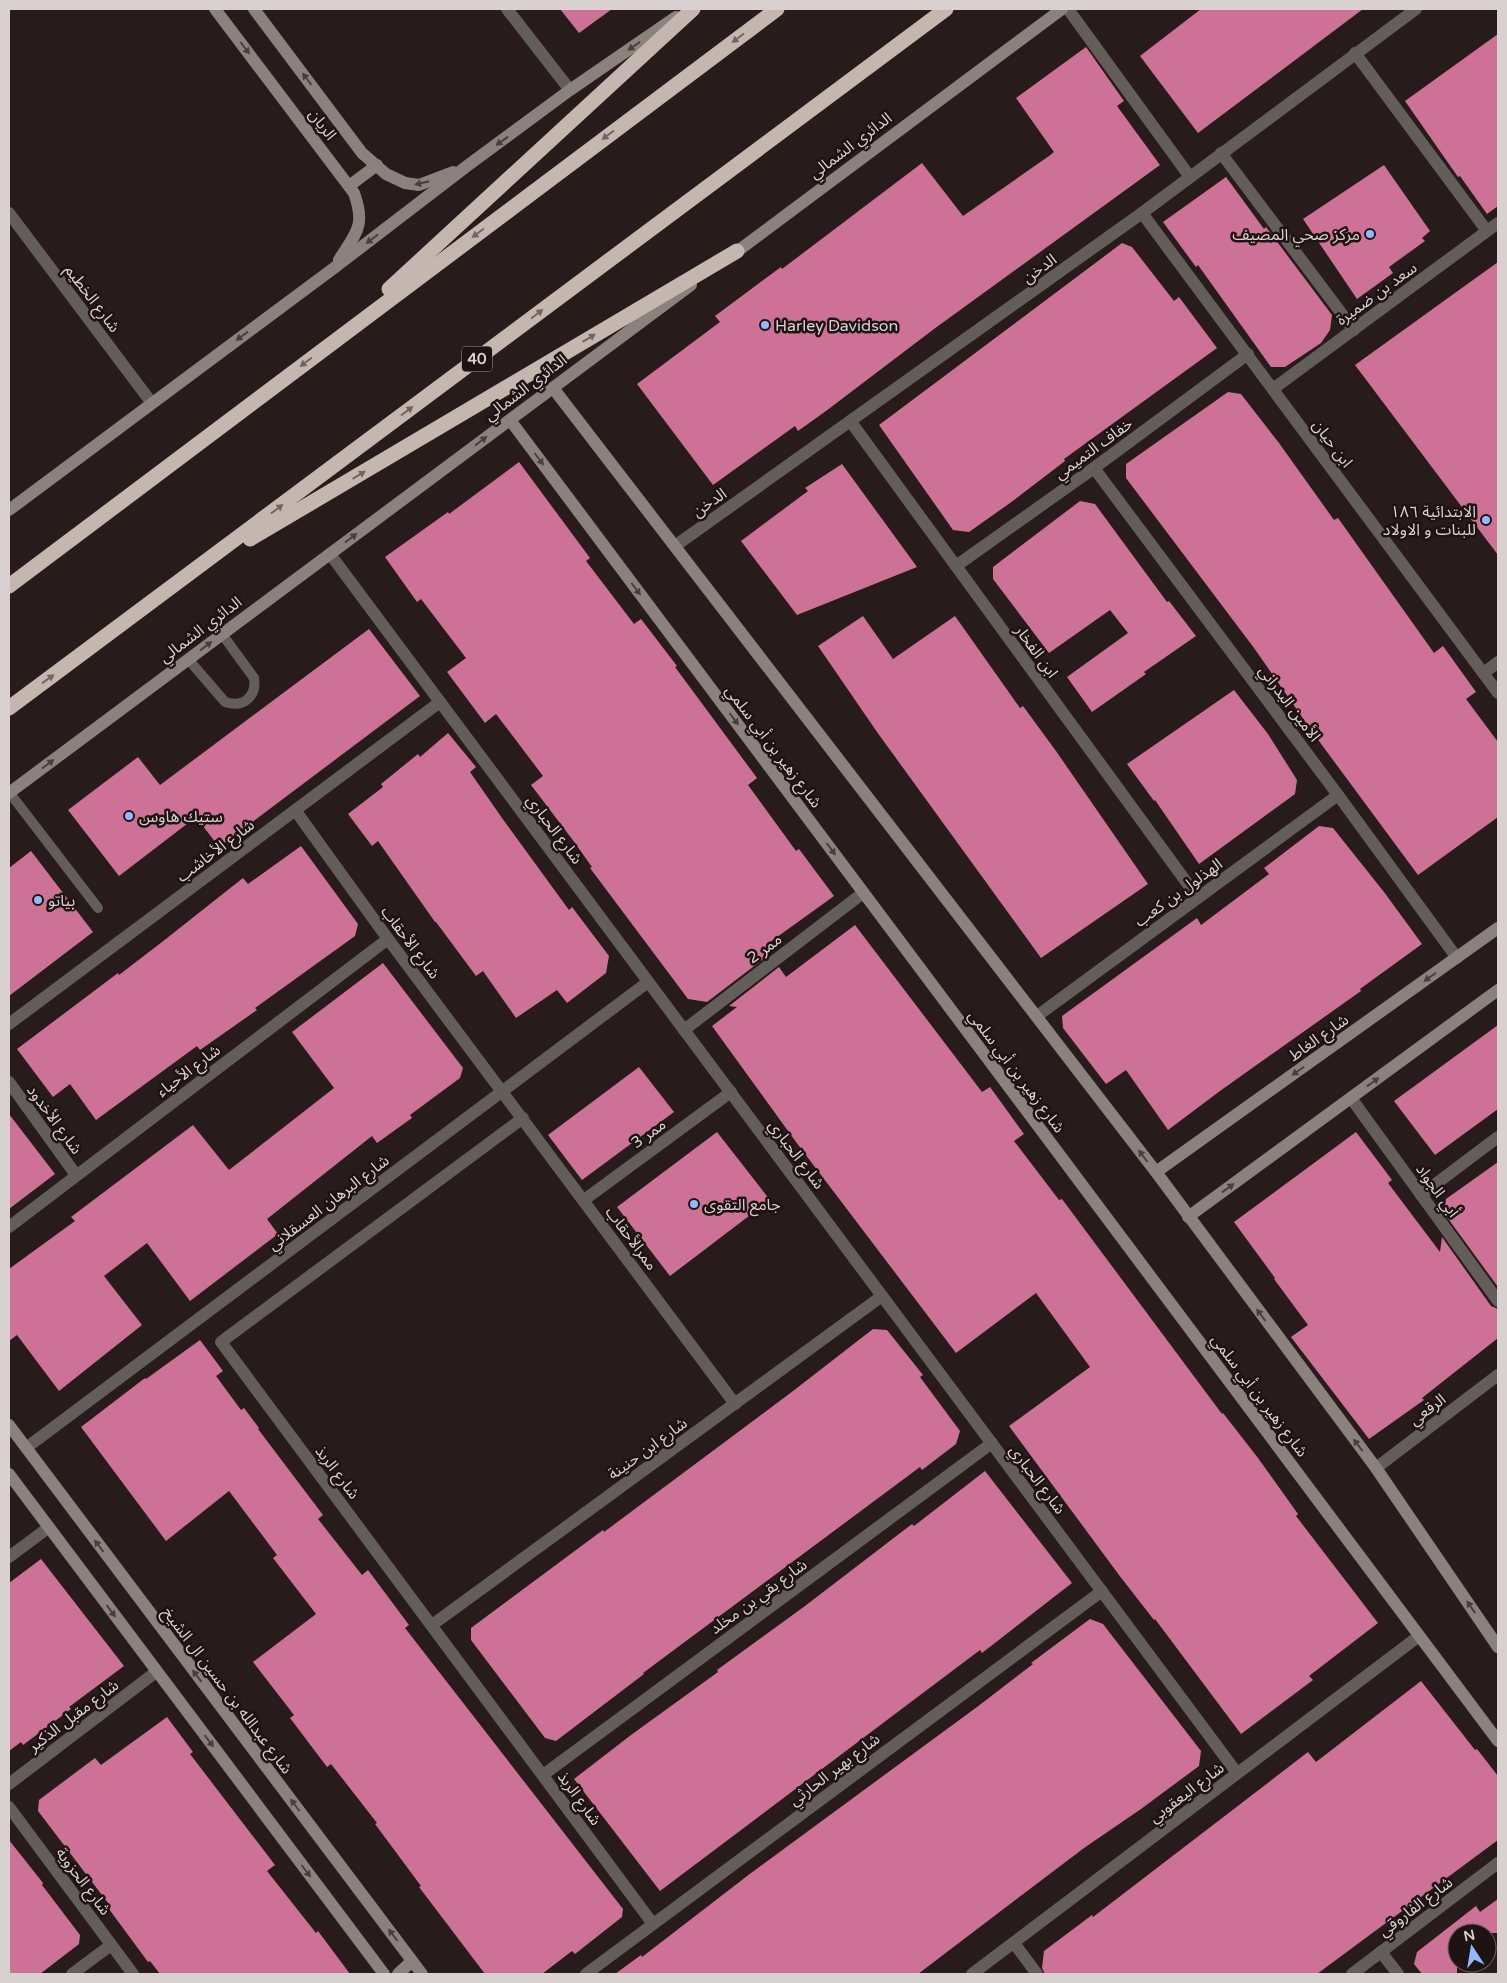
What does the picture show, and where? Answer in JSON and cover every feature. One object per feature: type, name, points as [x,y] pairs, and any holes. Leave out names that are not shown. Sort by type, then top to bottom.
[{"type":"highway","points":[[326,346],[693,9]]},
{"type":"highway","points":[[9,586],[777,9]]},
{"type":"highway","name":"40","points":[[9,708],[946,9]]},
{"type":"highway","points":[[182,580],[737,251]]},
{"type":"street","name":"الريان","points":[[216,9],[354,193],[360,211],[358,230],[334,268]]},
{"type":"street","name":"الريان","points":[[254,9],[362,153],[386,174],[405,183],[419,185],[467,166]]},
{"type":"street","points":[[507,9],[570,90]]},
{"type":"street","points":[[9,510],[570,90],[689,9]]},
{"type":"street","name":"الدائري الشمالي","points":[[9,793],[1062,9]]},
{"type":"street","points":[[1068,9],[1190,176]]},
{"type":"street","name":"الدخن","points":[[675,546],[1142,213],[1416,9]]},
{"type":"street","points":[[1355,53],[1487,231]]},
{"type":"street","points":[[1221,153],[1354,330]]},
{"type":"street","points":[[349,186],[376,166]]},
{"type":"street","name":"شارع الخطيم","points":[[9,213],[151,402]]},
{"type":"street","name":"ابن حيان","points":[[1142,213],[1498,693]]},
{"type":"street","name":"سعد بن ضميرة","points":[[1273,389],[1498,223]]},
{"type":"street","name":"خفاف التميمي","points":[[956,566],[1094,468],[1248,354]]},
{"type":"street","points":[[553,388],[1156,1172],[1376,1468],[1498,1647]]},
{"type":"street","name":"شارع زهير بن أبي سلمي","points":[[510,420],[1498,1741]]},
{"type":"street","name":"ابن الفخار","points":[[851,422],[1198,898]]},
{"type":"street","name":"الأمين البدراني","points":[[1094,468],[1457,958]]},
{"type":"street","name":"شارع الحباري","points":[[330,554],[1238,1773]]},
{"type":"street","points":[[1484,673],[1498,662]]},
{"type":"street","name":"شارع الأخاشب","points":[[9,1024],[440,702]]},
{"type":"street","name":"الهذلول بن كعب","points":[[1037,1016],[1338,795]]},
{"type":"street","name":"شارع الأحقاب","points":[[295,810],[388,939],[503,1091]]},
{"type":"street","name":"ممر 2","points":[[684,1030],[863,892]]},
{"type":"street","name":"شارع الغاط","points":[[1156,1172],[1498,928]]},
{"type":"street","name":"شارع الأحياء","points":[[9,1227],[388,939]]},
{"type":"street","name":"شارع البرهان العسقلاني","points":[[26,1448],[648,982]]},
{"type":"street","points":[[1188,1217],[1498,990]]},
{"type":"street","name":"شارع الأخدود","points":[[9,1082],[76,1175]]},
{"type":"street","name":"ممرالأحقاب","points":[[503,1091],[735,1404]]},
{"type":"street","name":"ممر 3","points":[[584,1200],[731,1092]]},
{"type":"street","name":"أبي الجواد","points":[[1351,1098],[1498,1301]]},
{"type":"street","name":"شارع الربذ","points":[[523,1118],[221,1342],[653,1924]]},
{"type":"street","points":[[1421,1195],[1498,1137]]},
{"type":"street","name":"شارع ابن حنينة","points":[[432,1625],[882,1296]]},
{"type":"street","name":"الرقعي","points":[[1376,1468],[1498,1375]]},
{"type":"street","name":"شارع عبدالله بن حسين ال الشيخ","points":[[9,1425],[422,1974]]},
{"type":"street","name":"شارع بقي بن مخلد","points":[[543,1775],[992,1443]]},
{"type":"street","points":[[9,1474],[384,1974]]},
{"type":"street","points":[[9,1557],[48,1528]]},
{"type":"street","name":"شارع بهير الحارثي","points":[[586,1974],[1102,1591]]},
{"type":"street","name":"شارع اليعقوبي","points":[[972,1974],[1419,1636]]},
{"type":"street","name":"شارع مقبل الذكير","points":[[9,1784],[156,1672]]},
{"type":"street","name":"شارع الحزوية","points":[[9,1807],[133,1974]]},
{"type":"street","name":"شارع الفاروقي","points":[[1352,1974],[1498,1863]]},
{"type":"street","points":[[1014,1943],[1037,1974]]},
{"type":"street","points":[[72,1974],[111,1945]]},
{"type":"street","points":[[1381,1952],[1398,1974]]},
{"type":"street","points":[[398,1974],[412,1961]]},
{"type":"lane","points":[[188,659],[225,702],[232,704],[240,703],[253,694],[256,686],[254,678],[222,634]]},
{"type":"lane","points":[[9,793],[98,908]]},
{"type":"building","points":[[560,9],[612,9],[579,33]]},
{"type":"building","points":[[1201,9],[1363,9],[1198,133],[1140,56]]},
{"type":"building","points":[[1498,34],[1498,206],[1487,214],[1460,176],[1458,177],[1405,101]]},
{"type":"building","points":[[1086,47],[1124,101],[1117,106],[1160,165],[934,329],[826,411],[798,431],[795,426],[713,485],[637,384],[720,322],[715,316],[781,267],[782,269],[922,163],[963,216],[1049,156],[1054,152],[1016,98]]},
{"type":"building","name":"مركز صحي المصيف","points":[[1384,165],[1430,231],[1422,238],[1425,241],[1389,267],[1393,273],[1357,299],[1303,219]]},
{"type":"building","points":[[1226,177],[1264,229],[1266,227],[1332,315],[1330,330],[1321,343],[1285,367],[1271,367],[1198,265],[1196,267],[1163,222]]},
{"type":"building","points":[[1122,243],[1132,247],[1174,301],[1179,297],[1217,348],[1064,459],[1065,461],[969,532],[953,530],[879,425]]},
{"type":"building","points":[[1498,262],[1498,555],[1355,365]]},
{"type":"building","points":[[1228,392],[1241,394],[1334,520],[1338,518],[1434,653],[1443,646],[1476,692],[1466,699],[1498,742],[1498,817],[1418,875],[1316,737],[1254,648],[1126,478],[1126,464]]},
{"type":"building","points":[[519,462],[590,558],[586,561],[634,624],[641,619],[677,666],[675,667],[757,778],[748,785],[796,851],[799,849],[834,896],[766,945],[771,951],[770,954],[707,1002],[688,999],[590,868],[592,867],[531,785],[543,776],[496,714],[485,723],[447,672],[466,658],[421,599],[417,602],[385,557],[448,512],[449,514]]},
{"type":"building","points":[[842,464],[917,567],[797,615],[741,541],[808,491],[805,488]]},
{"type":"building","points":[[1080,501],[1095,504],[1167,602],[1169,601],[1196,636],[1144,672],[1146,674],[1092,712],[1067,677],[1128,633],[1110,610],[1049,653],[993,579],[993,567]]},
{"type":"building","points":[[863,616],[893,659],[955,616],[1020,708],[1023,706],[1056,751],[1148,884],[1041,958],[877,732],[818,646]]},
{"type":"building","points":[[369,629],[420,696],[219,847],[196,817],[119,876],[68,810],[138,757],[160,785]]},
{"type":"building","points":[[1234,690],[1268,734],[1297,780],[1295,794],[1199,864],[1155,800],[1127,764]]},
{"type":"building","points":[[448,733],[476,767],[470,772],[502,818],[569,910],[572,907],[609,956],[606,973],[567,1003],[557,990],[516,1018],[483,971],[476,976],[378,841],[372,846],[348,814],[383,787],[381,784],[418,754],[420,757]]},
{"type":"building","points":[[1319,826],[1333,828],[1384,892],[1422,944],[1360,989],[1361,991],[1168,1130],[1126,1070],[1106,1084],[1063,1028],[1062,1016],[1197,918],[1201,925],[1269,874],[1264,868]]},
{"type":"building","points":[[301,846],[358,924],[355,936],[255,1008],[257,1010],[200,1050],[197,1046],[96,1120],[70,1084],[53,1097],[17,1049],[118,973],[119,975],[243,878],[248,884]]},
{"type":"building","name":"بياتو","points":[[31,851],[93,932],[9,996],[9,868]]},
{"type":"building","points":[[855,925],[982,1092],[990,1087],[1024,1134],[1014,1141],[1059,1200],[1062,1199],[1222,1414],[1258,1458],[1298,1514],[1296,1516],[1378,1623],[1309,1676],[1313,1680],[1241,1734],[1155,1619],[1119,1575],[1009,1426],[1090,1367],[1036,1293],[956,1353],[796,1142],[712,1026],[737,1007],[729,1006],[779,967],[786,977]]},
{"type":"building","points":[[383,963],[463,1068],[460,1078],[410,1115],[412,1118],[377,1143],[372,1136],[267,1219],[278,1234],[190,1301],[147,1243],[104,1276],[142,1325],[59,1391],[17,1335],[9,1341],[9,1269],[75,1221],[71,1217],[193,1125],[229,1170],[334,1088],[292,1032]]},
{"type":"building","points":[[1498,1025],[1498,1109],[1435,1155],[1394,1101]]},
{"type":"building","points":[[639,1067],[674,1112],[582,1180],[548,1135]]},
{"type":"building","points":[[9,1114],[55,1174],[9,1209]]},
{"type":"building","name":"جامع التقوى","points":[[717,1132],[770,1200],[670,1276],[617,1207]]},
{"type":"building","points":[[1356,1132],[1392,1180],[1388,1183],[1440,1252],[1442,1237],[1491,1306],[1498,1309],[1498,1338],[1422,1398],[1424,1400],[1369,1439],[1291,1337],[1308,1325],[1234,1222]]},
{"type":"building","points":[[1498,1162],[1498,1287],[1444,1213],[1446,1199]]},
{"type":"building","points":[[873,1329],[887,1330],[923,1375],[920,1377],[960,1431],[956,1444],[922,1470],[920,1467],[643,1673],[556,1741],[545,1738],[471,1640],[471,1628],[603,1530],[604,1532]]},
{"type":"building","points":[[200,1340],[223,1371],[216,1376],[241,1410],[244,1408],[323,1515],[318,1519],[362,1575],[368,1570],[409,1625],[405,1628],[623,1909],[622,1917],[575,1954],[572,1951],[542,1974],[485,1974],[419,1887],[421,1886],[375,1824],[377,1823],[331,1764],[327,1767],[290,1718],[294,1715],[253,1662],[316,1614],[273,1558],[277,1555],[229,1491],[166,1541],[81,1427],[145,1378]]},
{"type":"building","points":[[985,1471],[1072,1583],[982,1653],[980,1650],[660,1891],[574,1779]]},
{"type":"building","points":[[41,1559],[124,1666],[69,1707],[71,1709],[23,1745],[21,1742],[9,1751],[9,1583]]},
{"type":"building","points":[[1090,1619],[1103,1624],[1201,1751],[1199,1766],[1084,1848],[918,1974],[615,1974],[641,1955],[642,1957],[751,1873],[977,1707],[1033,1664],[1031,1663]]},
{"type":"building","points":[[1421,1681],[1498,1776],[1498,1840],[1317,1974],[1045,1974],[1042,1968],[1044,1951],[1092,1915],[1093,1917],[1308,1752],[1316,1762]]},
{"type":"building","points":[[167,1717],[193,1752],[190,1754],[275,1865],[267,1871],[316,1933],[318,1931],[350,1974],[160,1974],[150,1961],[148,1962],[106,1905],[108,1903],[38,1811],[39,1800],[95,1758],[101,1765]]},
{"type":"building","points":[[9,1840],[80,1935],[79,1944],[40,1974],[9,1974]]},
{"type":"building","points":[[1498,1899],[1498,1933],[1497,1923],[1454,1923],[1476,1906],[1480,1912]]},
{"type":"building","points":[[1447,1929],[1447,1973],[1457,1974],[1422,1974],[1414,1964],[1417,1952]]},
{"type":"place","name":"مركز صحي المصيف","points":[[1370,234]]},
{"type":"place","name":"Harley Davidson","points":[[765,325]]},
{"type":"place","name":"الابتدائية ١٨٦ للبنات و الاولاد","points":[[1486,520]]},
{"type":"place","name":"ستيك هاوس","points":[[129,816]]},
{"type":"place","name":"بياتو","points":[[38,900]]},
{"type":"place","name":"جامع التقوى","points":[[694,1204]]}]
